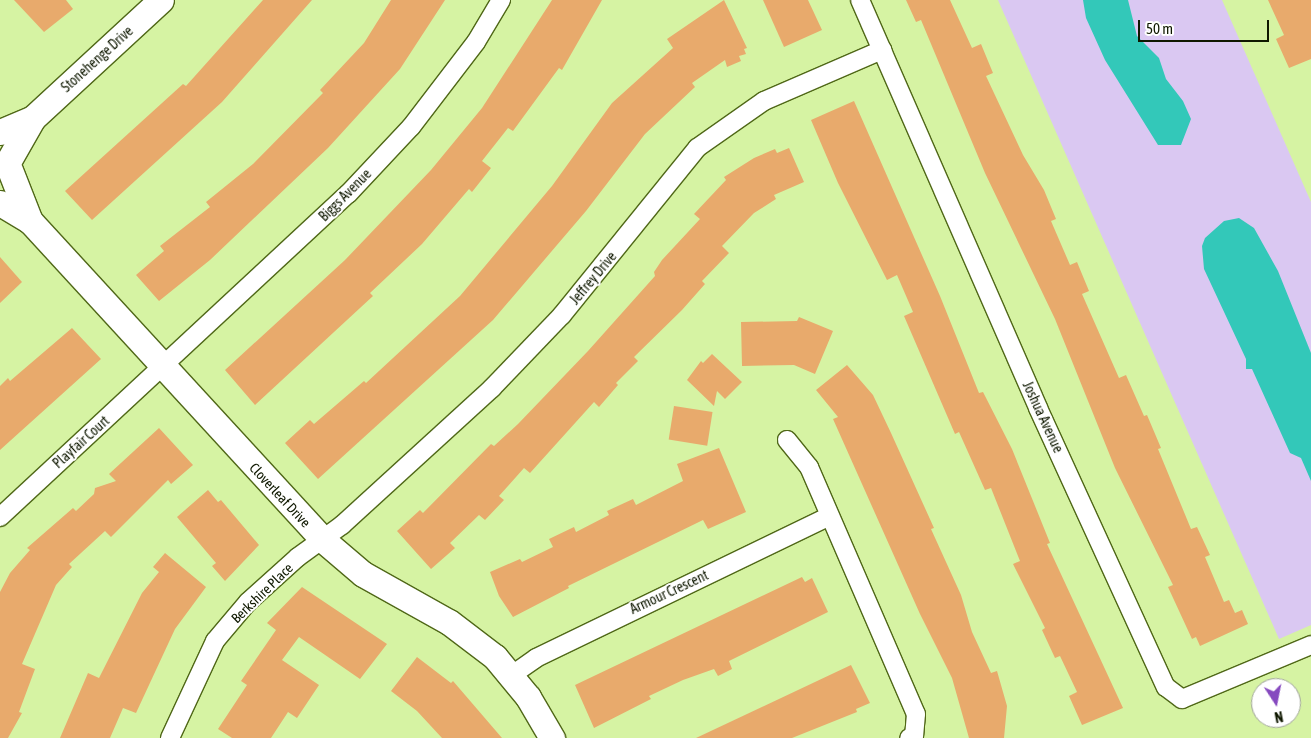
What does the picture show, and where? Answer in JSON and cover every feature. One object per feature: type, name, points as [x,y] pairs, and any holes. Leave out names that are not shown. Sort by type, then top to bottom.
[{"type":"street","name":"Stonehenge Drive","points":[[5,165],[33,118],[161,0]]},
{"type":"street","name":"Biggs Avenue","points":[[163,367],[348,194],[411,127],[476,42],[501,0]]},
{"type":"street","name":"Joshua Avenue","points":[[860,0],[1034,399],[1166,687],[1182,699],[1311,645]]},
{"type":"street","name":"Jeffrey Drive","points":[[323,540],[431,446],[550,328],[697,148],[764,101],[882,50]]},
{"type":"street","name":"Stonehenge Drive","points":[[0,132],[33,118]]},
{"type":"street","name":"Cloverleaf Drive","points":[[5,165],[30,221]]},
{"type":"street","name":"Cloverleaf Drive","points":[[0,203],[30,221],[323,540],[363,574],[450,622],[495,657],[512,675],[552,738]]},
{"type":"street","name":"Playfair Court","points":[[0,517],[163,367]]},
{"type":"street","points":[[788,440],[809,467],[916,714],[914,736],[909,738]]},
{"type":"street","name":"Armour Crescent","points":[[512,675],[536,658],[830,516]]},
{"type":"street","name":"Berkshire Place","points":[[168,737],[215,641],[248,602],[323,540]]},
{"type":"shaded area","points":[[998,0],[1222,0],[1311,202],[1311,625],[1279,639]]},
{"type":"water","points":[[1083,0],[1128,0],[1137,36],[1159,58],[1166,79],[1183,101],[1191,119],[1181,145],[1158,145],[1105,60],[1086,18]]},
{"type":"water","points":[[1239,218],[1254,228],[1278,271],[1311,353],[1311,481],[1301,458],[1290,453],[1252,369],[1246,369],[1246,359],[1204,269],[1202,246],[1205,238],[1224,221]]},
{"type":"building","points":[[14,0],[66,0],[73,9],[44,32]]},
{"type":"building","points":[[263,0],[312,0],[222,102],[92,220],[65,191],[183,84],[186,86]]},
{"type":"building","points":[[391,0],[445,0],[400,69],[328,148],[210,260],[159,301],[136,275],[164,251],[160,246],[210,207],[206,202],[253,164],[323,93],[320,90],[364,43]]},
{"type":"building","points":[[552,0],[602,0],[562,70],[559,68],[513,131],[508,128],[482,161],[491,168],[472,192],[469,189],[422,244],[370,293],[373,296],[255,405],[225,370],[345,260],[431,170],[482,108]]},
{"type":"building","points":[[724,0],[747,48],[744,49],[746,54],[739,56],[741,61],[727,67],[725,60],[692,83],[695,87],[645,134],[586,211],[493,320],[318,479],[285,443],[310,420],[314,424],[364,381],[366,383],[460,296],[552,186],[612,103],[673,48],[667,39]]},
{"type":"building","points":[[763,0],[808,0],[822,30],[784,47]]},
{"type":"building","points":[[906,0],[950,0],[972,48],[981,44],[993,73],[986,76],[1023,155],[1044,190],[1056,219],[1051,221],[1070,265],[1077,262],[1089,291],[1082,294],[1119,378],[1126,375],[1144,416],[1147,415],[1161,448],[1158,449],[1191,529],[1197,527],[1210,555],[1205,557],[1224,602],[1229,600],[1235,613],[1242,610],[1248,624],[1200,646],[1196,637],[1192,639],[1168,587],[1173,585],[1115,468],[1055,319],[985,173],[921,20],[916,22]]},
{"type":"building","points":[[1268,0],[1311,0],[1311,59],[1289,68],[1276,39],[1284,35]]},
{"type":"building","points":[[854,101],[940,296],[979,393],[983,392],[1012,449],[1050,543],[1047,544],[1123,708],[1082,725],[1069,696],[1077,692],[1060,656],[1055,658],[1042,630],[1045,628],[1013,564],[1020,561],[991,488],[985,490],[959,432],[955,434],[904,316],[913,312],[897,275],[887,280],[838,183],[811,120]]},
{"type":"building","points":[[789,148],[804,182],[774,195],[776,199],[754,213],[722,246],[729,253],[702,281],[705,284],[682,310],[634,357],[638,361],[616,383],[618,385],[599,407],[594,402],[530,473],[524,468],[499,496],[504,500],[485,520],[479,515],[450,543],[455,548],[431,569],[397,531],[420,510],[423,513],[491,444],[494,446],[518,424],[588,351],[655,276],[654,272],[662,260],[700,219],[694,214],[726,180],[724,177],[754,158],[775,149],[777,153]]},
{"type":"building","points":[[0,257],[22,282],[0,303]]},
{"type":"building","points":[[799,317],[833,331],[815,374],[794,365],[742,366],[741,322],[797,321]]},
{"type":"building","points":[[72,328],[101,359],[0,450],[0,386],[8,378],[10,381]]},
{"type":"building","points":[[712,354],[742,382],[725,399],[717,391],[714,406],[687,380],[701,361],[703,363]]},
{"type":"building","points":[[847,365],[873,395],[934,528],[931,529],[961,595],[972,632],[991,673],[997,671],[1007,706],[1004,738],[969,738],[952,678],[920,614],[833,419],[838,417],[816,390]]},
{"type":"building","points":[[674,406],[713,412],[707,446],[669,440]]},
{"type":"building","points":[[159,428],[193,465],[171,484],[168,480],[111,537],[105,531],[69,564],[72,567],[56,585],[22,664],[35,669],[19,712],[22,713],[8,738],[0,738],[0,592],[10,573],[30,550],[27,548],[73,508],[76,511],[94,494],[95,488],[116,481],[109,474]]},
{"type":"building","points":[[719,448],[746,512],[708,529],[703,520],[568,586],[569,588],[513,617],[499,596],[490,572],[520,559],[522,562],[553,547],[549,539],[574,527],[576,532],[609,515],[607,511],[633,499],[636,505],[683,481],[677,464]]},
{"type":"building","points":[[208,490],[218,502],[221,500],[259,545],[225,581],[212,566],[216,563],[177,517]]},
{"type":"building","points":[[165,553],[206,587],[175,629],[136,713],[123,708],[110,738],[60,738],[88,673],[99,678],[142,593],[159,572],[153,567]]},
{"type":"building","points":[[802,577],[805,582],[812,578],[828,612],[729,661],[732,669],[718,676],[714,669],[683,680],[649,696],[651,699],[594,728],[575,685]]},
{"type":"building","points":[[302,587],[387,644],[360,679],[299,637],[282,660],[319,685],[297,718],[288,712],[271,738],[232,738],[218,729],[247,685],[241,681],[276,630],[267,623]]},
{"type":"building","points":[[417,657],[451,683],[453,681],[502,738],[442,738],[417,711],[391,691]]},
{"type":"building","points":[[851,665],[870,703],[856,709],[857,712],[792,738],[696,738]]}]
